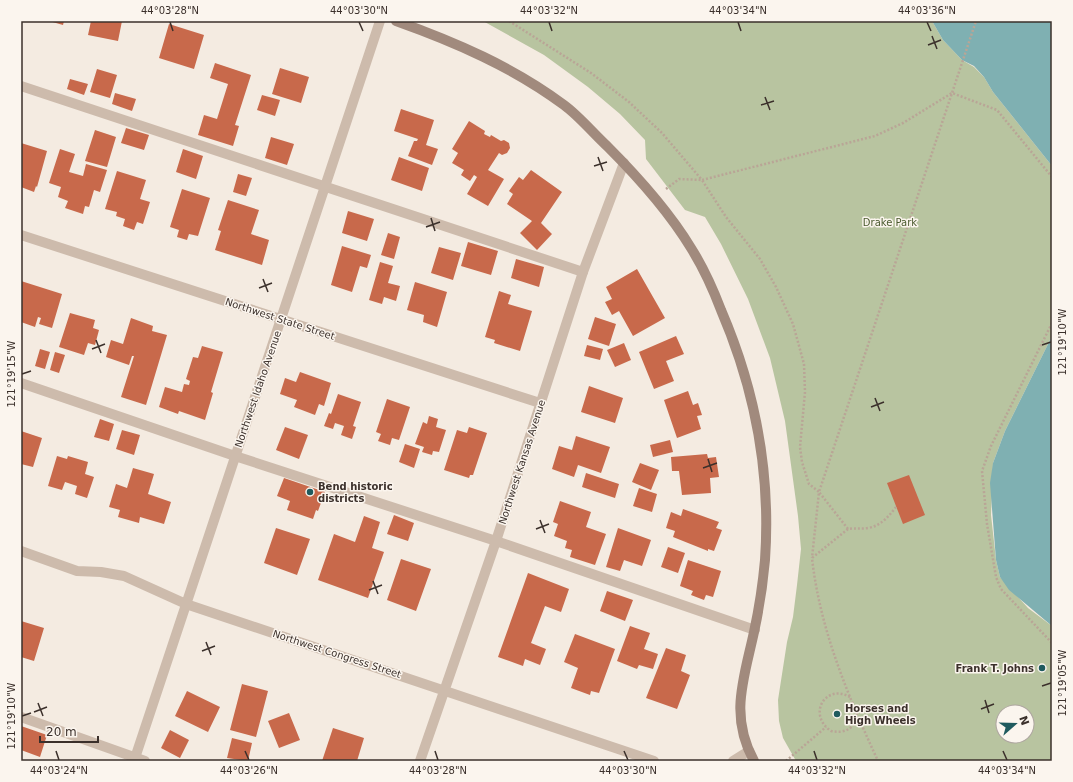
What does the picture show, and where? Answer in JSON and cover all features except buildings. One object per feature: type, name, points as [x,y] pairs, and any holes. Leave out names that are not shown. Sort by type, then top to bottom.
[{"type":"street","name":"Northwest Idaho Avenue","points":[[135,758],[235,456],[282,320],[324,187],[380,21]]},
{"type":"street","points":[[396,21],[443,38],[504,67],[565,106],[624,163],[656,198],[692,248],[715,293],[735,342],[750,390],[761,440],[766,499],[765,561],[755,630],[741,686],[740,712],[749,752],[754,761]]},
{"type":"street","points":[[21,86],[583,272]]},
{"type":"street","name":"Northwest Kansas Avenue","points":[[420,761],[496,541],[583,272],[624,163]]},
{"type":"street","name":"Northwest State Street","points":[[21,235],[540,403]]},
{"type":"street","points":[[21,383],[235,456],[496,541],[755,630]]},
{"type":"street","name":"Northwest Congress Street","points":[[21,551],[77,571],[101,572],[124,576],[186,604],[654,761]]},
{"type":"street","points":[[21,717],[145,761]]},
{"type":"street","points":[[733,761],[749,752]]},
{"type":"path","points":[[509,21],[591,73],[629,102],[662,133],[702,180],[726,217],[760,259],[776,287],[793,324],[804,364],[805,392],[800,447],[802,462],[809,484],[820,492],[848,529]]},
{"type":"path","points":[[878,761],[837,665],[821,614],[814,581],[812,558],[820,492],[976,21]]},
{"type":"path","points":[[656,198],[679,179],[702,180],[875,136],[903,123],[952,93]]},
{"type":"path","points":[[952,93],[998,110],[1052,177]]},
{"type":"path","points":[[1052,323],[991,446],[982,471],[987,524],[996,577],[1001,589],[1052,644]]},
{"type":"path","points":[[812,558],[848,529],[858,527],[867,528],[878,524],[888,517],[896,507]]},
{"type":"path","points":[[850,697],[845,694],[832,694],[822,703],[820,715],[826,727],[838,732],[851,728],[859,716]]},
{"type":"path","points":[[786,761],[826,727]]},
{"type":"green space","name":"Drake Park","points":[[483,21],[932,21],[943,40],[962,60],[974,67],[984,77],[993,92],[1052,166],[1052,336],[1005,431],[993,463],[991,515],[996,560],[1000,577],[1028,608],[1052,626],[1052,761],[796,761],[783,738],[779,721],[778,700],[787,642],[793,617],[801,549],[785,421],[770,358],[748,299],[721,244],[705,217],[685,210],[646,159],[645,140],[620,114],[588,87],[544,55]]},
{"type":"water","points":[[932,21],[1052,21],[1052,166],[993,92],[984,77],[974,66],[962,60],[943,40]]},
{"type":"water","points":[[1052,336],[1052,626],[1009,590],[1000,577],[996,560],[990,483],[993,463],[1005,431]]},
{"type":"place","name":"Bend historic districts","points":[[310,492]]},
{"type":"place","name":"Frank T. Johns","points":[[1042,668]]},
{"type":"place","name":"Horses and High Wheels","points":[[837,714]]}]
